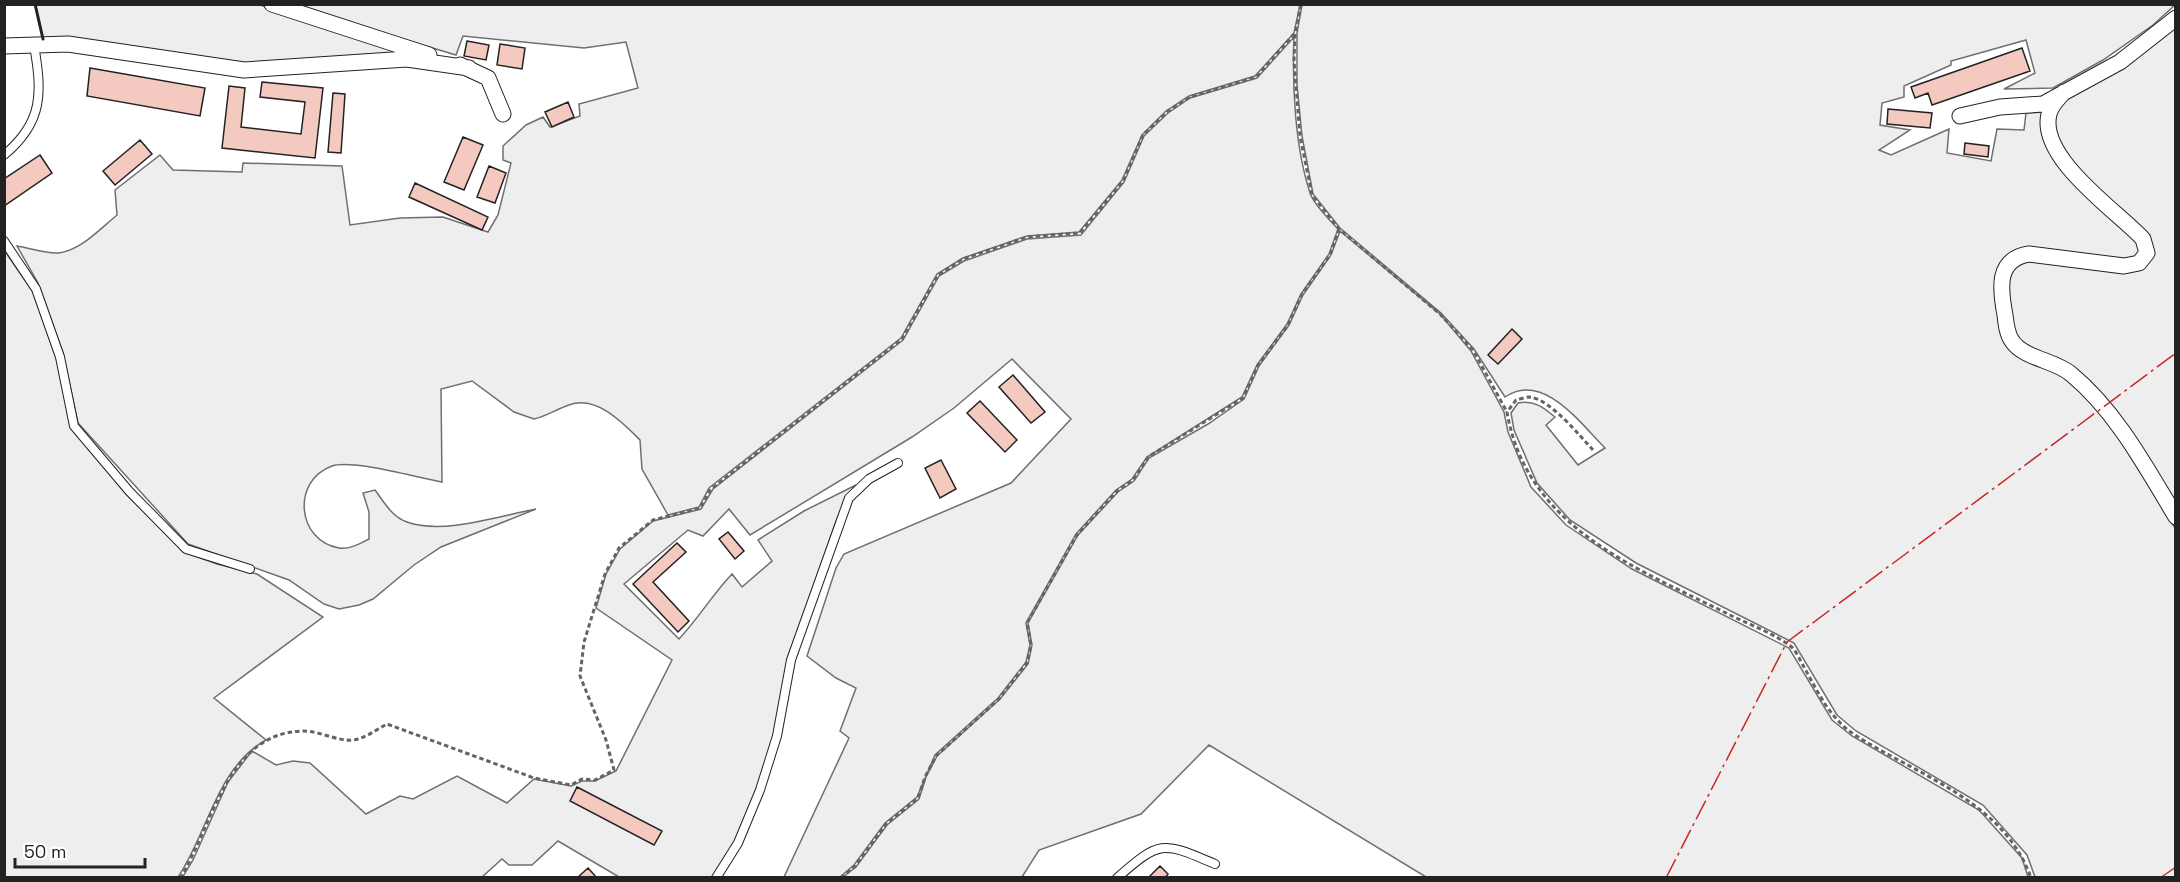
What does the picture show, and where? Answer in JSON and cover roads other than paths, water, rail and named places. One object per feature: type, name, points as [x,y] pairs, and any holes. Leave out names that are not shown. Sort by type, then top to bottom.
[{"type":"street","points":[[272,4],[469,68],[488,78],[503,114]]},
{"type":"street","points":[[1960,116],[2000,107],[2043,104],[2120,62],[2175,18]]},
{"type":"street","points":[[4,46],[68,44],[244,70],[407,59],[469,68]]},
{"type":"street","points":[[2064,92],[2049,113],[2048,129],[2053,146],[2072,170],[2143,239],[2147,253],[2139,262],[2124,266],[2029,254],[2015,258],[2005,267],[2000,284],[2008,333],[2019,348],[2069,371],[2112,415],[2175,517]]},
{"type":"lane","points":[[4,155],[24,137],[35,118],[41,83],[33,44]]},
{"type":"lane","points":[[4,241],[36,289],[60,357],[75,426],[129,491],[186,549],[250,569]]},
{"type":"lane","points":[[719,877],[738,843],[770,761],[790,660],[849,498],[869,479],[898,463]]},
{"type":"lane","points":[[1117,878],[1141,857],[1160,848],[1174,846],[1215,864]]}]
